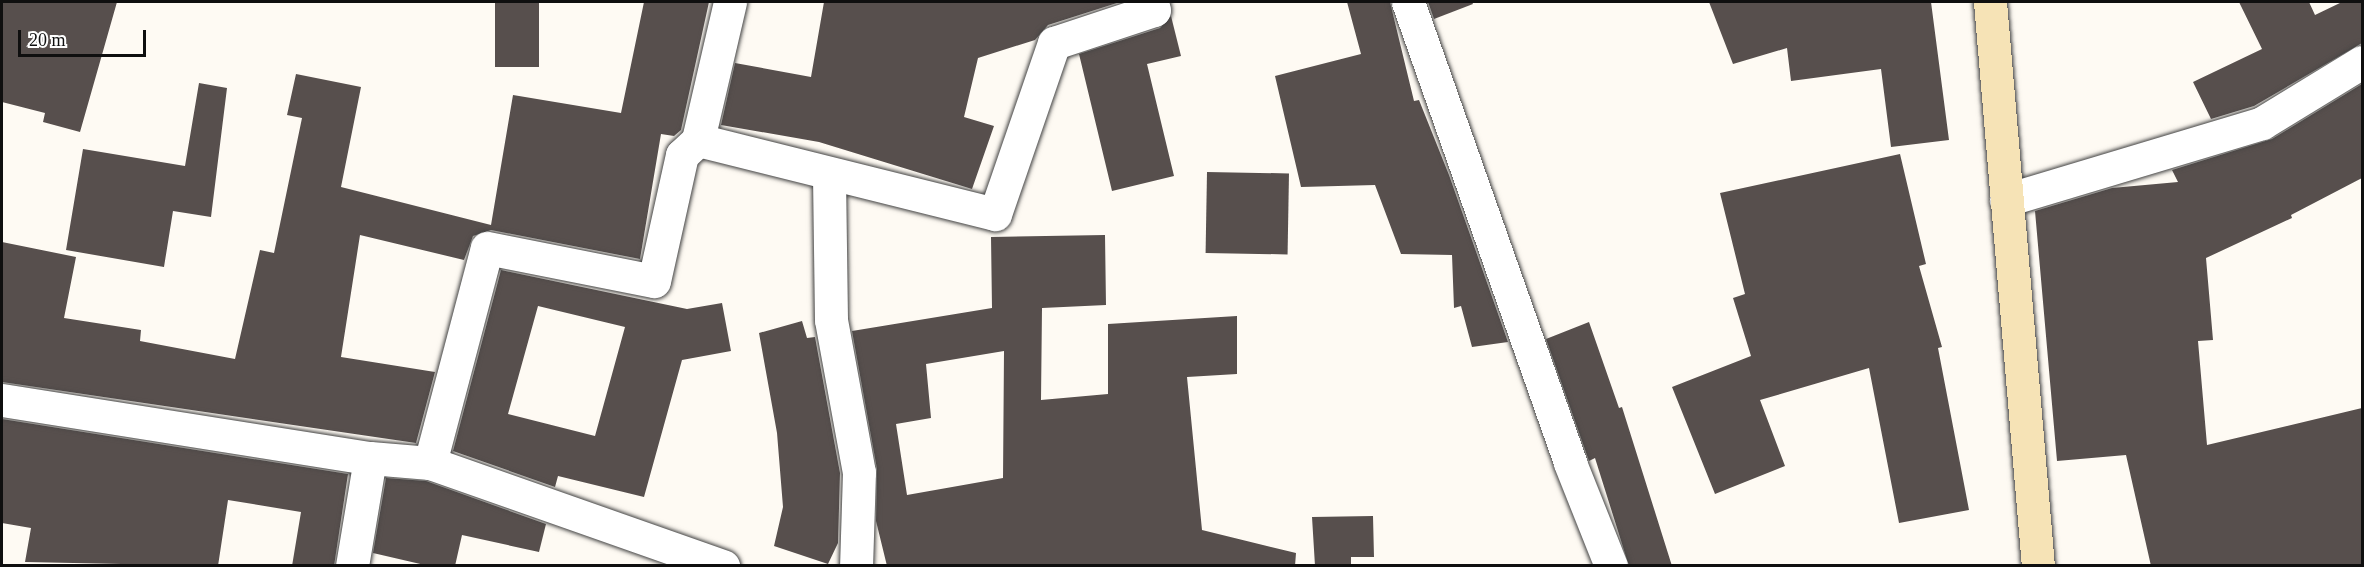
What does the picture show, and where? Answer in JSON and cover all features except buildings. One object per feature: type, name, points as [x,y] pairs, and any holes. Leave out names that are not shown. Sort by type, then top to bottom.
[{"type":"main road","points":[[1990,2],[2038,566]]},
{"type":"street","points":[[430,463],[487,248],[654,281],[682,155],[698,140],[730,2]]},
{"type":"street","points":[[698,140],[829,176],[995,214],[1054,43],[1154,10],[1152,2]]},
{"type":"street","points":[[1408,2],[1570,463],[1611,566]]},
{"type":"street","points":[[2006,200],[2262,123],[2362,62]]},
{"type":"street","points":[[829,176],[831,321],[860,472],[856,566]]},
{"type":"street","points":[[2,400],[370,458],[430,463],[723,566]]},
{"type":"street","points":[[352,566],[370,458]]}]
